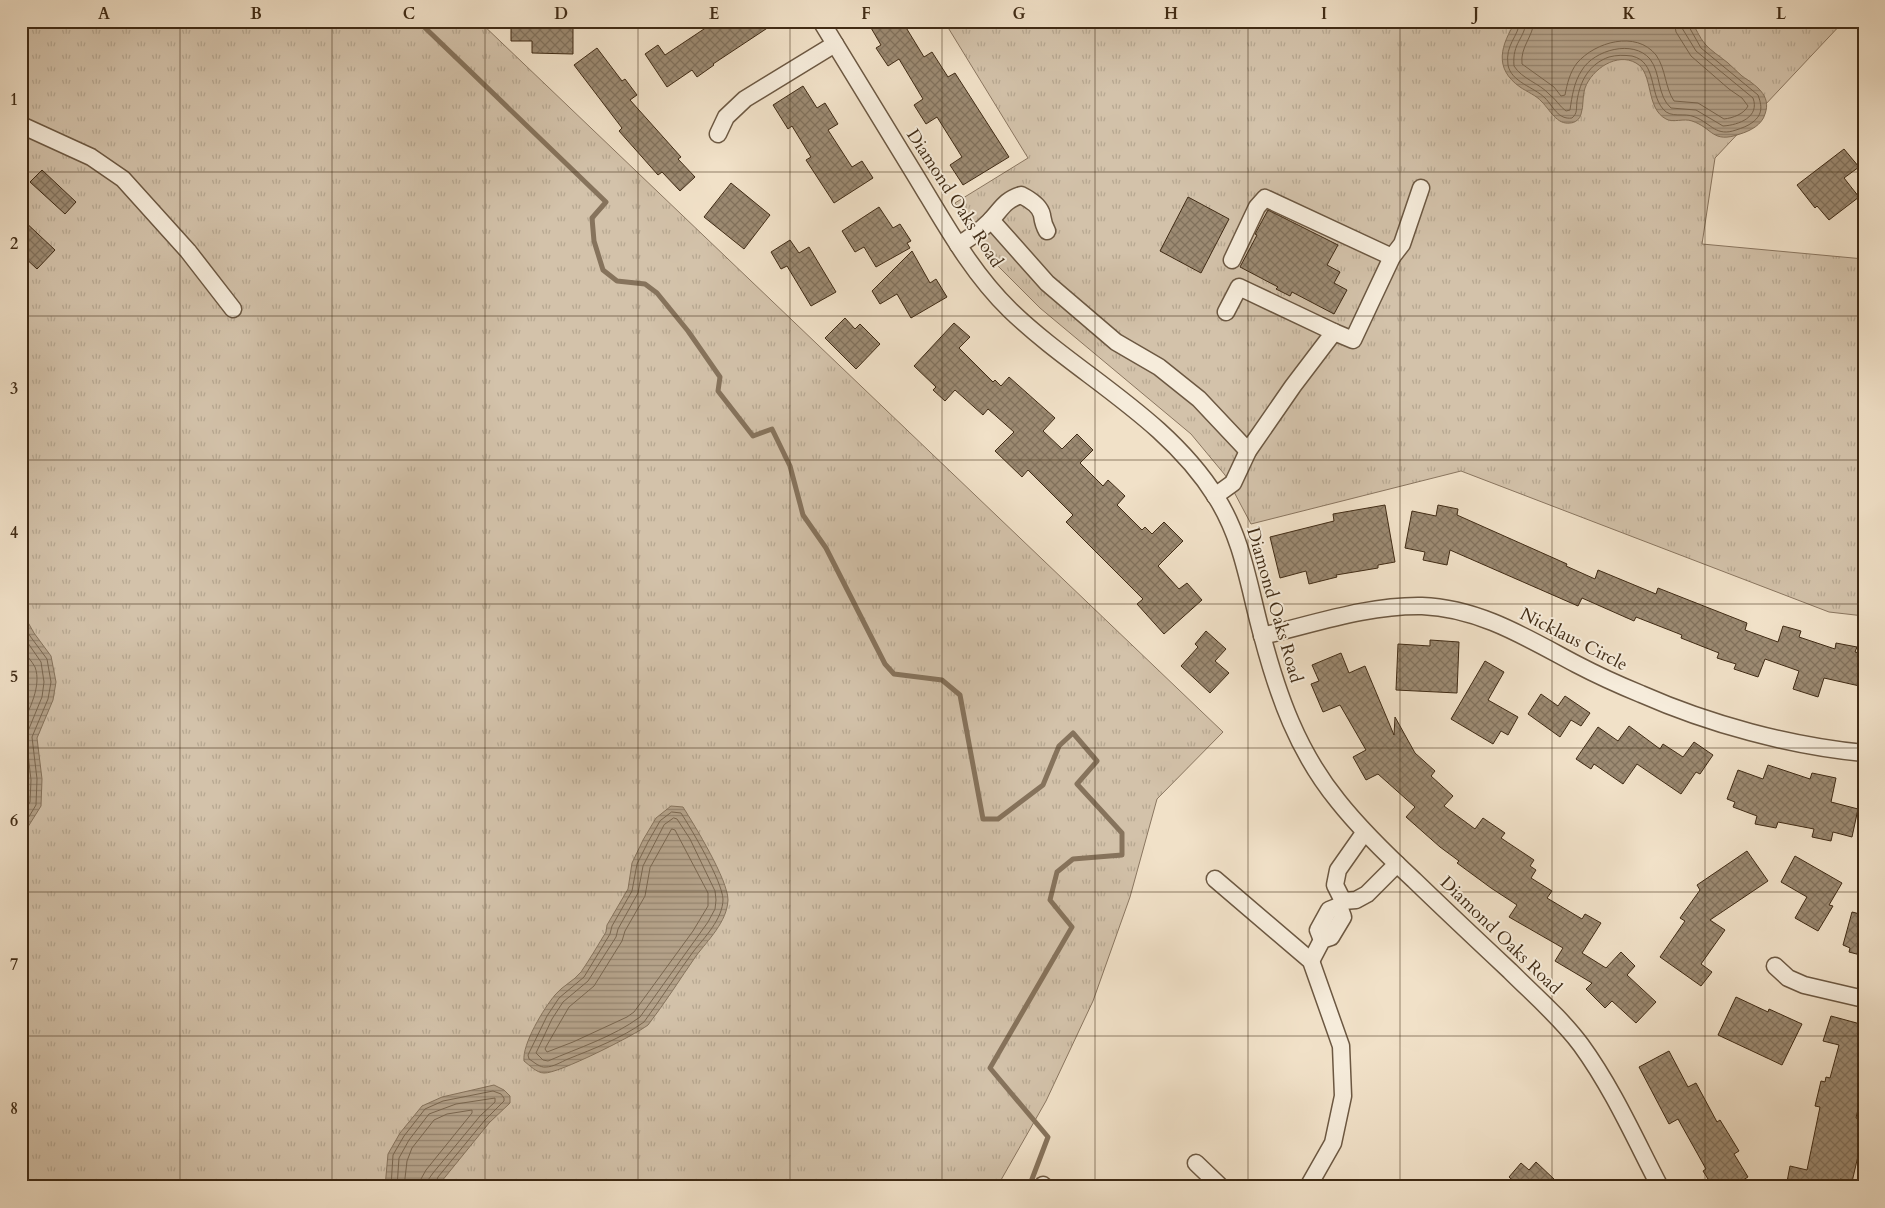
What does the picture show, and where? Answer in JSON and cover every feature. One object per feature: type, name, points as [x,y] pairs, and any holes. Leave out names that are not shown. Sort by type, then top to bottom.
[{"type":"street","name":"Diamond Oaks Road","points":[[821,21],[958,245],[989,288],[1011,311],[1152,426],[1190,462],[1215,496],[1234,530],[1242,552],[1262,636],[1277,687],[1290,725],[1310,762],[1364,833],[1544,1004],[1580,1043],[1607,1084],[1660,1187]]},
{"type":"street","points":[[718,134],[726,117],[745,99],[835,44]]},
{"type":"street","points":[[21,125],[91,157],[123,179],[188,251],[233,309]]},
{"type":"street","points":[[1226,312],[1239,287],[1353,340],[1392,257],[1402,244],[1421,188]]},
{"type":"street","points":[[958,245],[975,236],[1009,199],[1021,195],[1032,201],[1042,213],[1042,223],[1047,231]]},
{"type":"street","points":[[1232,260],[1257,207],[1264,198],[1392,257]]},
{"type":"street","points":[[991,220],[1047,283],[1116,342],[1159,367],[1198,399],[1248,451]]},
{"type":"street","points":[[1215,496],[1233,484],[1248,451],[1293,386],[1334,332]]},
{"type":"street","name":"Nicklaus Circle","points":[[1262,636],[1374,609],[1423,606],[1472,614],[1523,634],[1578,665],[1642,695],[1703,718],[1772,737],[1864,753]]},
{"type":"street","points":[[1341,903],[1335,885],[1338,870],[1364,833]]},
{"type":"street","points":[[1311,961],[1322,940],[1318,930],[1329,910],[1341,903],[1356,900],[1367,894],[1397,864]]},
{"type":"street","points":[[1215,879],[1311,961],[1341,1046],[1343,1096],[1332,1143],[1308,1187]]},
{"type":"street","points":[[1775,966],[1788,978],[1804,985],[1864,1000]]},
{"type":"street","points":[[1196,1163],[1221,1187]]},
{"type":"green space","points":[[21,21],[479,21],[1223,732],[1157,799],[1130,897],[1093,1001],[1046,1101],[997,1187],[21,1187]]},
{"type":"green space","points":[[944,21],[1844,21],[1715,158],[1702,244],[1864,259],[1864,616],[1829,612],[1461,471],[1251,524],[1225,475],[1191,434],[1040,308],[994,262],[955,203],[1028,158]]},
{"type":"water","points":[[1516,21],[1691,21],[1707,47],[1761,91],[1766,101],[1765,114],[1761,121],[1752,129],[1731,137],[1713,134],[1692,121],[1666,119],[1659,114],[1655,107],[1642,68],[1629,60],[1621,60],[1606,64],[1588,81],[1584,91],[1582,111],[1578,119],[1572,123],[1561,122],[1540,100],[1511,80],[1506,72],[1502,56],[1506,39]]},
{"type":"water","points":[[21,610],[34,633],[51,656],[56,682],[53,700],[37,738],[42,779],[41,806],[21,838]]},
{"type":"water","points":[[671,806],[683,807],[710,853],[723,880],[728,900],[721,923],[648,1025],[580,1061],[552,1072],[539,1072],[524,1061],[526,1045],[530,1036],[545,1008],[555,995],[581,972],[591,957],[628,889],[632,863],[643,840],[656,818]]},
{"type":"water","points":[[494,1085],[504,1090],[510,1096],[510,1103],[489,1123],[437,1187],[385,1187],[388,1154],[400,1133],[422,1106],[442,1097]]},
{"type":"building","points":[[511,21],[573,21],[573,54],[532,53],[532,41],[511,41]]},
{"type":"building","points":[[716,21],[778,21],[713,64],[697,77],[692,70],[667,87],[645,54],[658,45],[665,55]]},
{"type":"building","points":[[867,21],[902,21],[924,57],[932,52],[948,77],[955,73],[1009,157],[963,185],[950,165],[962,157],[937,117],[926,124],[914,105],[923,99],[899,59],[888,66],[876,48],[881,45]]},
{"type":"building","points":[[597,48],[622,81],[625,79],[637,95],[630,100],[681,157],[678,159],[695,177],[680,191],[662,172],[658,175],[619,131],[622,128],[574,65]]},
{"type":"building","points":[[803,86],[817,108],[825,103],[838,124],[828,130],[852,167],[862,161],[873,178],[834,203],[806,160],[811,157],[792,126],[788,129],[773,105]]},
{"type":"building","points":[[1844,149],[1859,167],[1844,178],[1859,197],[1829,220],[1817,206],[1815,208],[1797,185]]},
{"type":"building","points":[[42,170],[76,202],[65,214],[30,182]]},
{"type":"building","points":[[731,183],[770,215],[744,249],[704,217]]},
{"type":"building","points":[[1188,197],[1229,219],[1201,273],[1160,251]]},
{"type":"building","points":[[879,207],[893,228],[900,224],[911,241],[907,243],[910,248],[876,267],[864,247],[855,252],[842,231]]},
{"type":"building","points":[[1268,210],[1338,245],[1327,265],[1340,272],[1334,283],[1347,290],[1334,314],[1292,292],[1290,296],[1276,289],[1278,287],[1240,267]]},
{"type":"building","points":[[21,218],[55,250],[37,269],[21,254]]},
{"type":"building","points":[[790,240],[799,253],[809,247],[836,292],[811,306],[787,266],[781,269],[771,252]]},
{"type":"building","points":[[912,251],[930,283],[936,279],[947,297],[911,318],[897,294],[880,304],[872,291]]},
{"type":"building","points":[[845,318],[855,329],[860,324],[880,344],[856,369],[825,338]]},
{"type":"building","points":[[954,323],[970,337],[959,348],[993,382],[995,380],[1001,386],[1009,377],[1055,418],[1043,431],[1062,449],[1077,434],[1093,450],[1080,463],[1103,486],[1108,480],[1125,496],[1117,505],[1142,530],[1145,527],[1152,534],[1164,522],[1183,541],[1158,566],[1179,589],[1187,583],[1202,600],[1164,634],[1137,604],[1143,599],[1066,522],[1073,515],[1028,470],[1022,477],[995,451],[1014,432],[988,409],[983,415],[955,390],[945,401],[933,390],[936,387],[914,366]]},
{"type":"building","points":[[1385,505],[1395,562],[1378,565],[1378,568],[1336,575],[1337,577],[1309,584],[1306,571],[1280,578],[1270,537],[1334,521],[1333,514]]},
{"type":"building","points":[[1438,505],[1458,509],[1457,515],[1567,564],[1566,566],[1595,579],[1598,570],[1656,594],[1658,588],[1747,623],[1745,630],[1778,642],[1783,626],[1801,631],[1799,637],[1835,649],[1836,643],[1857,647],[1855,652],[1864,654],[1864,687],[1824,678],[1818,697],[1793,689],[1799,671],[1765,659],[1758,677],[1734,669],[1736,664],[1717,658],[1719,653],[1681,638],[1682,635],[1636,617],[1634,621],[1582,598],[1578,606],[1450,550],[1447,565],[1423,560],[1425,552],[1405,548],[1412,511],[1436,516]]},
{"type":"building","points":[[1206,631],[1226,649],[1215,661],[1229,673],[1210,693],[1181,666],[1198,647],[1195,644]]},
{"type":"building","points":[[1430,640],[1459,642],[1457,693],[1396,690],[1398,644],[1430,646]]},
{"type":"building","points":[[1341,653],[1349,673],[1365,666],[1394,735],[1395,717],[1415,753],[1435,771],[1431,776],[1453,796],[1444,806],[1475,829],[1483,818],[1505,833],[1501,838],[1534,860],[1530,866],[1536,870],[1531,878],[1552,891],[1547,898],[1582,919],[1585,914],[1601,923],[1582,953],[1606,968],[1621,952],[1635,966],[1627,975],[1656,1002],[1636,1023],[1612,1001],[1605,1008],[1586,989],[1592,983],[1555,961],[1563,948],[1509,917],[1517,905],[1457,863],[1459,861],[1406,817],[1415,807],[1378,774],[1366,780],[1353,757],[1366,750],[1340,705],[1323,712],[1311,684],[1319,681],[1312,665]]},
{"type":"building","points":[[1485,661],[1504,672],[1488,700],[1518,717],[1508,735],[1501,731],[1493,744],[1451,719]]},
{"type":"building","points":[[1541,694],[1558,706],[1565,696],[1590,713],[1581,726],[1571,720],[1560,737],[1528,714]]},
{"type":"building","points":[[1629,726],[1660,749],[1663,744],[1683,757],[1694,742],[1713,755],[1700,774],[1696,772],[1681,794],[1637,764],[1623,784],[1594,764],[1591,769],[1576,759],[1598,727],[1618,741]]},
{"type":"building","points":[[1768,765],[1810,779],[1812,773],[1836,778],[1831,802],[1858,809],[1852,837],[1833,832],[1831,841],[1812,837],[1814,829],[1778,822],[1776,828],[1755,824],[1757,816],[1733,807],[1735,802],[1727,799],[1738,770],[1763,779]]},
{"type":"building","points":[[1747,851],[1768,881],[1710,920],[1725,930],[1701,964],[1712,972],[1701,986],[1660,957],[1685,921],[1680,918],[1700,890],[1697,885]]},
{"type":"building","points":[[1795,856],[1842,883],[1829,905],[1833,906],[1818,931],[1795,918],[1807,897],[1781,882]]},
{"type":"building","points":[[1852,912],[1864,915],[1864,956],[1849,952],[1850,948],[1843,945]]},
{"type":"building","points":[[1736,997],[1768,1012],[1769,1009],[1802,1024],[1782,1065],[1718,1035]]},
{"type":"building","points":[[1831,1016],[1864,1025],[1864,1084],[1856,1118],[1864,1120],[1864,1130],[1852,1182],[1840,1179],[1838,1187],[1786,1187],[1790,1166],[1807,1170],[1820,1107],[1815,1106],[1821,1081],[1825,1082],[1826,1077],[1830,1078],[1839,1045],[1823,1041]]},
{"type":"building","points":[[1669,1051],[1688,1087],[1696,1083],[1717,1122],[1720,1120],[1739,1151],[1734,1154],[1748,1177],[1732,1187],[1713,1187],[1703,1171],[1706,1169],[1678,1119],[1669,1124],[1639,1067]]},
{"type":"building","points":[[1536,1162],[1555,1180],[1549,1187],[1520,1187],[1509,1177],[1521,1163],[1529,1170]]},
{"type":"waterway","points":[[418,21],[606,202],[592,218],[594,241],[603,270],[617,281],[645,284],[657,293],[688,331],[720,377],[718,391],[753,436],[772,429],[790,466],[803,515],[826,548],[885,664],[894,674],[942,680],[960,695],[983,819],[998,819],[1043,785],[1059,746],[1073,733],[1097,761],[1077,784],[1122,833],[1122,855],[1073,859],[1057,872],[1050,900],[1072,927],[990,1068],[1048,1137],[1029,1187]]}]
